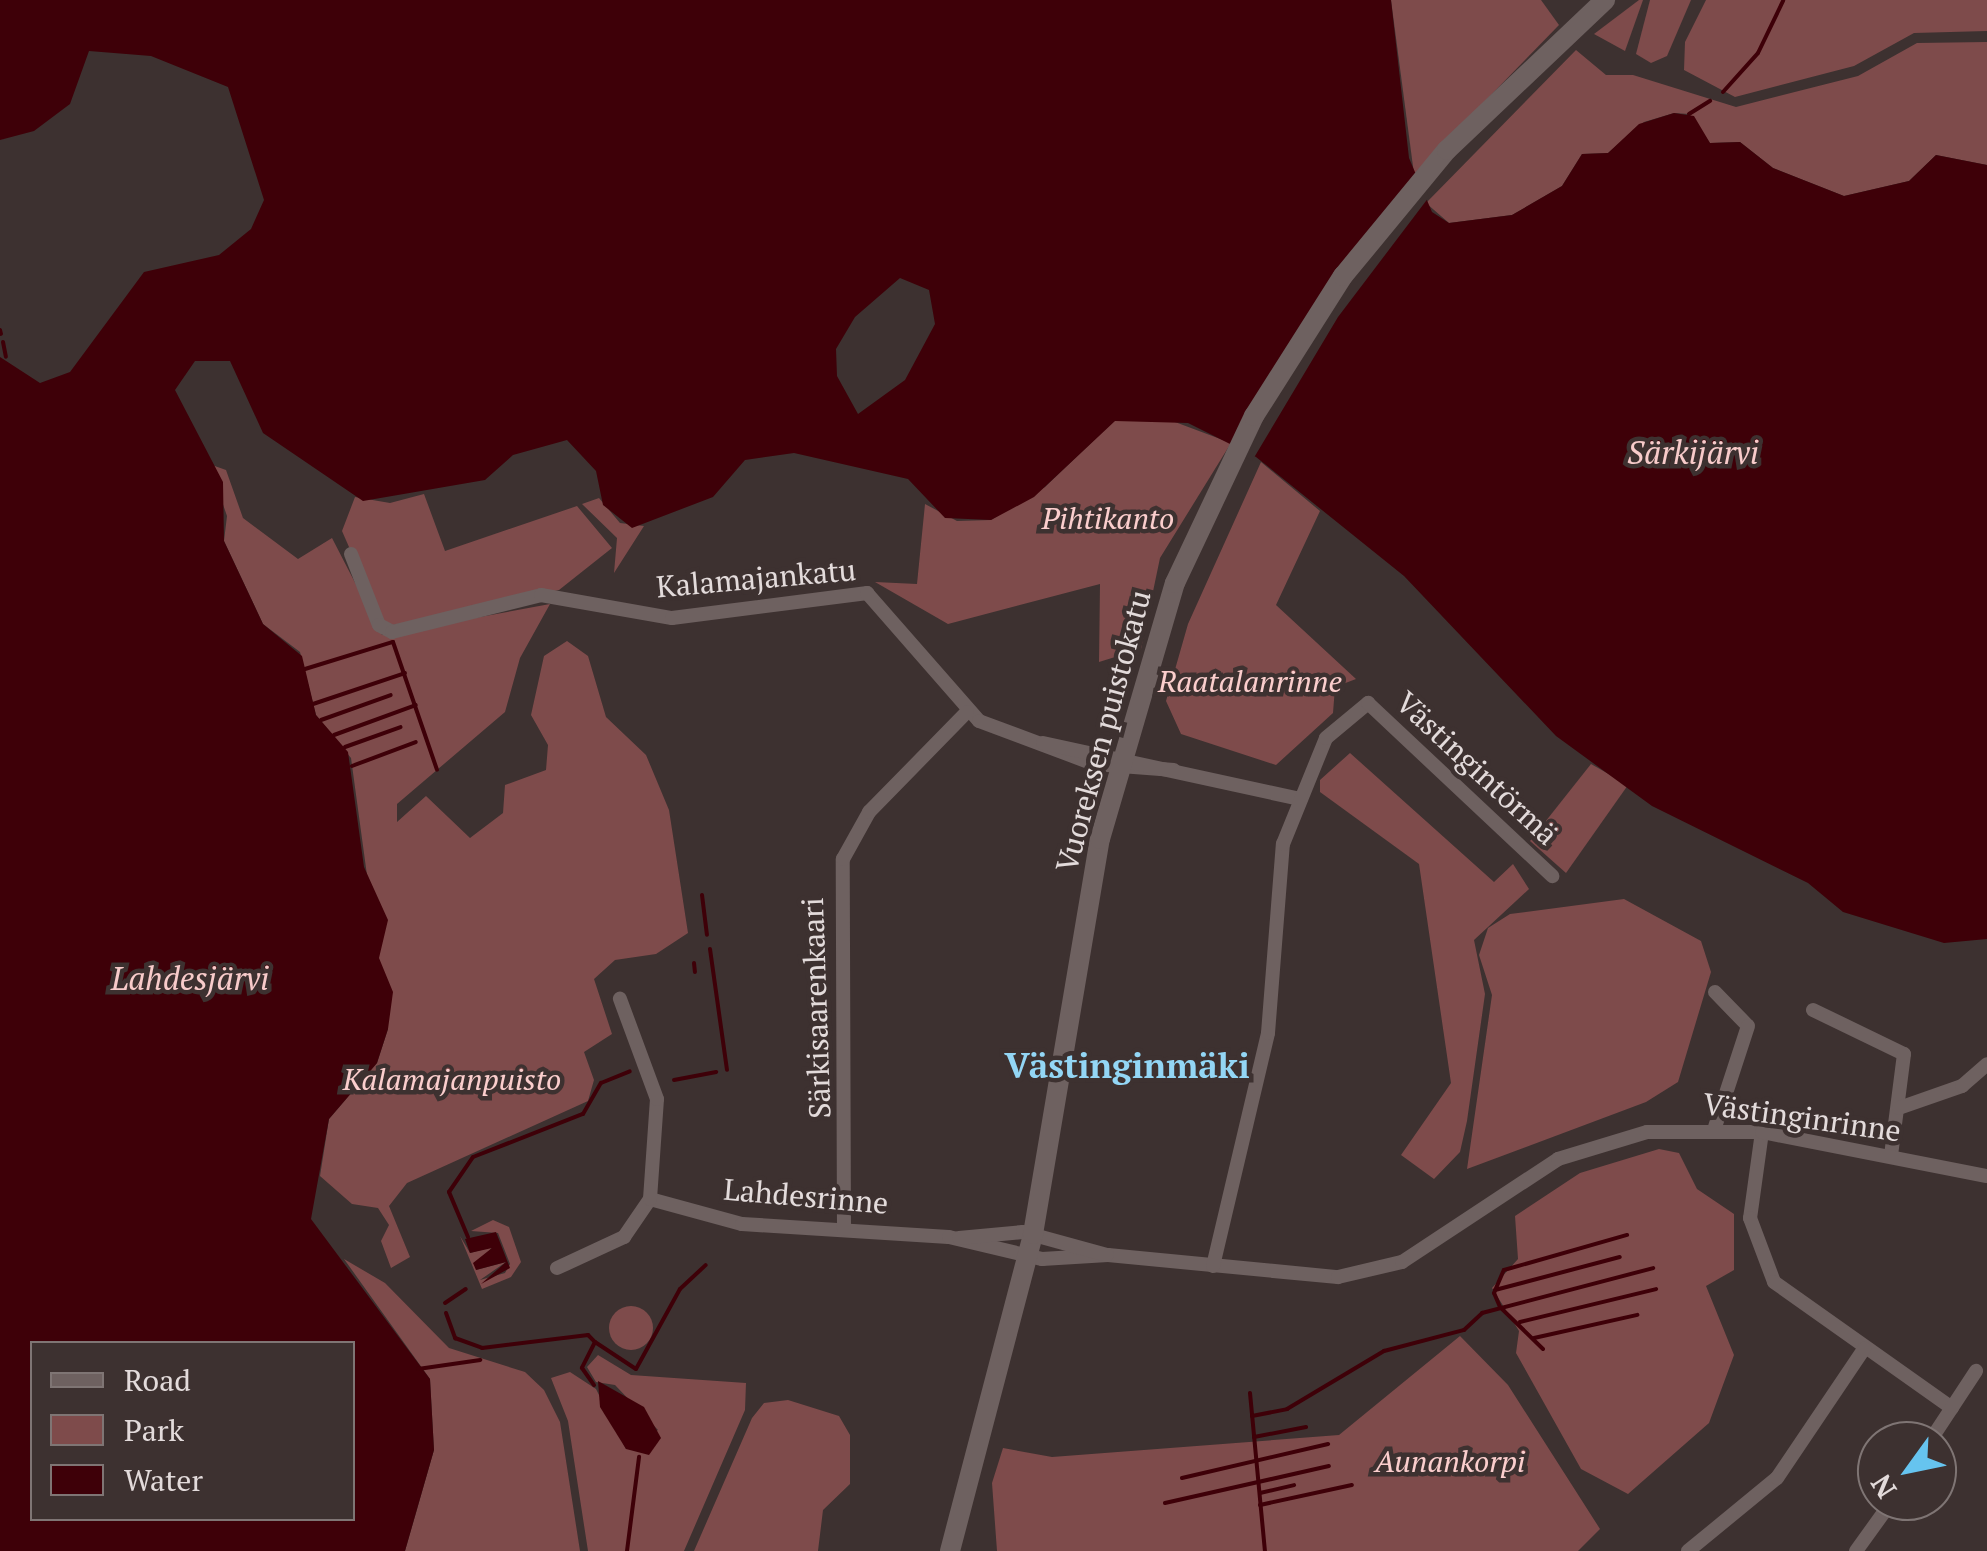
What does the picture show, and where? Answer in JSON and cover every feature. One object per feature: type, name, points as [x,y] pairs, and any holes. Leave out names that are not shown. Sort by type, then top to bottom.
[{"type":"main road","name":"Vuoreksen puistokatu","points":[[950,1551],[968,1456],[1034,1234],[1120,762],[1190,550],[1254,416],[1343,276],[1504,90],[1602,2]]},
{"type":"street","name":"Kalamajankatu","points":[[351,554],[378,625],[392,632],[541,595],[672,618],[866,593],[967,712],[1042,743],[1296,798]]},
{"type":"street","name":"Västingintörmä","points":[[1296,798],[1318,748],[1363,702],[1552,876]]},
{"type":"street","name":"Särkisaarenkaari","points":[[844,1229],[844,859],[870,812],[967,712]]},
{"type":"street","points":[[1213,1266],[1268,1033],[1275,889],[1296,798]]},
{"type":"street","points":[[1715,992],[1748,1026],[1715,1127]]},
{"type":"street","points":[[558,1268],[624,1237],[650,1198],[658,1100],[620,999]]},
{"type":"street","points":[[1813,1010],[1902,1050],[1899,1108],[1891,1156]]},
{"type":"street","points":[[1899,1108],[1962,1086],[1987,1064]]},
{"type":"street","name":"Västinginrinne","points":[[1028,1256],[1108,1255],[1319,1277],[1379,1270],[1585,1147],[1715,1127],[1762,1132],[1987,1176]]},
{"type":"street","points":[[1762,1132],[1750,1202],[1763,1264],[1793,1302],[1952,1408]]},
{"type":"street","name":"Lahdesrinne","points":[[650,1198],[742,1224],[959,1238],[1034,1234]]},
{"type":"street","name":"Västinginrinne","points":[[1034,1234],[1108,1255]]},
{"type":"street","name":"Lahdesrinne","points":[[959,1238],[1028,1256]]},
{"type":"street","points":[[1688,1551],[1778,1478],[1864,1349]]},
{"type":"street","points":[[1943,1421],[1976,1371]]},
{"type":"street","points":[[1856,1551],[1878,1521]]},
{"type":"green space","points":[[1391,0],[1541,0],[1559,25],[1414,174]]},
{"type":"green space","points":[[1639,0],[1643,0],[1625,51],[1594,34]]},
{"type":"green space","points":[[1650,0],[1691,0],[1667,56],[1651,63],[1636,54]]},
{"type":"green space","points":[[1706,0],[1987,0],[1987,31],[1914,33],[1854,66],[1735,97],[1684,70],[1685,42]]},
{"type":"green space","points":[[1987,42],[1987,165],[1936,155],[1909,181],[1844,196],[1773,168],[1740,142],[1710,143],[1689,114],[1674,113],[1644,122],[1608,153],[1582,154],[1562,186],[1512,215],[1449,223],[1426,203],[1576,50],[1606,75],[1633,75],[1736,107],[1858,76],[1917,43]]},
{"type":"green space","name":"Pihtikanto","points":[[1167,419],[1231,443],[1160,558],[1141,649],[1099,662],[1100,584],[948,624],[875,582],[917,584],[925,504],[957,521],[991,520],[1045,487],[1115,420]]},
{"type":"green space","name":"Raatalanrinne","points":[[1261,462],[1320,511],[1276,605],[1356,679],[1335,687],[1333,713],[1276,765],[1181,734],[1166,701],[1188,624]]},
{"type":"green space","name":"Kalamajanpuisto","points":[[209,464],[226,470],[243,518],[298,559],[332,538],[382,635],[550,604],[520,658],[505,712],[397,804],[397,822],[426,796],[470,838],[503,813],[505,785],[546,770],[548,745],[531,715],[544,656],[567,641],[588,656],[606,717],[646,755],[669,810],[688,933],[656,954],[615,960],[594,979],[612,1034],[584,1052],[594,1080],[588,1101],[407,1183],[389,1206],[410,1257],[391,1268],[381,1241],[389,1225],[378,1208],[352,1204],[320,1176],[329,1119],[377,1063],[388,1029],[351,758],[316,715],[300,652],[263,624],[224,541],[227,516]]},
{"type":"green space","points":[[424,494],[445,551],[577,506],[612,548],[559,590],[384,627],[342,531],[355,497],[390,503]]},
{"type":"green space","points":[[599,498],[620,523],[644,526],[614,573],[617,538],[582,504]]},
{"type":"green space","points":[[1350,753],[1494,882],[1513,864],[1529,889],[1474,940],[1485,994],[1467,1121],[1460,1152],[1434,1179],[1401,1155],[1451,1083],[1419,864],[1320,792],[1320,780]]},
{"type":"green space","points":[[1591,764],[1628,785],[1566,873],[1530,841]]},
{"type":"green space","points":[[1624,899],[1701,941],[1711,972],[1678,1082],[1646,1102],[1467,1169],[1492,995],[1479,955],[1488,928],[1510,914]]},
{"type":"green space","points":[[1659,1149],[1679,1153],[1697,1189],[1734,1214],[1734,1270],[1706,1286],[1734,1355],[1709,1423],[1628,1494],[1581,1469],[1516,1353],[1519,1331],[1492,1288],[1518,1259],[1515,1216],[1580,1173]]},
{"type":"green space","points":[[493,1220],[509,1227],[521,1262],[511,1277],[482,1289],[460,1236],[470,1253],[492,1247],[476,1270],[506,1262],[480,1280],[505,1273],[510,1264],[498,1233],[471,1231]]},
{"type":"green space","points":[[344,1259],[385,1283],[449,1348],[525,1372],[544,1390],[560,1422],[580,1551],[405,1551],[434,1450],[430,1379]]},
{"type":"green space","points":[[631,1306],[646,1313],[653,1328],[646,1343],[631,1350],[616,1343],[609,1328],[616,1313]]},
{"type":"green space","name":"Aunankorpi","points":[[1460,1336],[1508,1385],[1600,1529],[1578,1551],[997,1551],[992,1483],[1003,1448],[1052,1457],[1339,1435]]},
{"type":"green space","points":[[598,1355],[631,1375],[746,1383],[745,1410],[684,1551],[588,1551],[568,1421],[551,1378],[570,1372],[596,1389],[626,1449],[658,1430],[615,1385],[596,1382],[587,1367]]},
{"type":"green space","points":[[788,1400],[839,1416],[850,1435],[850,1484],[823,1510],[818,1551],[694,1551],[752,1418],[764,1403]]},
{"type":"water","name":"Särkijärvi","points":[[0,0],[1391,0],[1409,158],[1432,212],[1449,223],[1512,215],[1562,186],[1582,154],[1608,153],[1639,124],[1674,113],[1694,116],[1710,143],[1740,142],[1773,168],[1844,196],[1909,181],[1936,155],[1987,165],[1987,939],[1944,943],[1843,912],[1808,883],[1652,806],[1556,736],[1404,576],[1256,457],[1188,423],[1115,421],[1034,497],[991,520],[945,518],[908,479],[794,453],[745,460],[713,497],[632,528],[603,505],[596,471],[567,440],[513,455],[485,480],[363,501],[263,433],[230,361],[195,361],[175,390],[223,482],[224,541],[263,624],[302,656],[316,715],[348,752],[364,867],[388,920],[379,958],[393,992],[388,1029],[377,1063],[329,1119],[311,1219],[430,1379],[434,1450],[405,1551],[0,1551],[0,357],[40,383],[70,372],[144,272],[219,255],[251,229],[264,200],[228,87],[151,56],[89,51],[70,104],[34,131],[0,140]],"holes":[[[900,278],[929,290],[935,324],[905,380],[858,414],[837,376],[836,349],[855,317]]]},
{"type":"water","points":[[496,1232],[510,1268],[481,1284],[506,1262],[476,1270],[473,1263],[492,1248],[470,1253],[465,1239]]},
{"type":"water","points":[[598,1381],[644,1407],[661,1438],[649,1455],[626,1449],[600,1407]]},
{"type":"pier","points":[[1418,172],[1429,197],[1338,317],[1252,461],[1230,448]]},
{"type":"waterway","points":[[1723,92],[1758,53],[1783,1]]},
{"type":"waterway","points":[[1689,114],[1710,101]]},
{"type":"waterway","points":[[0,330],[1,334]]},
{"type":"waterway","points":[[3,342],[6,357]]},
{"type":"waterway","points":[[305,669],[393,642],[437,770]]},
{"type":"waterway","points":[[313,704],[405,673]]},
{"type":"waterway","points":[[321,720],[391,695]]},
{"type":"waterway","points":[[334,735],[416,705]]},
{"type":"waterway","points":[[345,747],[401,727]]},
{"type":"waterway","points":[[352,766],[416,742]]},
{"type":"waterway","points":[[702,895],[707,935]]},
{"type":"waterway","points":[[710,949],[727,1070]]},
{"type":"waterway","points":[[694,963],[695,972]]},
{"type":"waterway","points":[[468,1237],[449,1192],[473,1157],[583,1114],[601,1083],[630,1071]]},
{"type":"waterway","points":[[674,1080],[716,1072]]},
{"type":"waterway","points":[[1543,1349],[1500,1307],[1494,1293],[1504,1270],[1627,1235]]},
{"type":"waterway","points":[[1495,1290],[1620,1257]]},
{"type":"waterway","points":[[595,1342],[636,1369],[680,1289],[706,1265]]},
{"type":"waterway","points":[[1252,1416],[1287,1409],[1384,1351],[1464,1330],[1482,1313],[1653,1268]]},
{"type":"waterway","points":[[445,1303],[466,1289]]},
{"type":"waterway","points":[[1520,1322],[1656,1289]]},
{"type":"waterway","points":[[446,1313],[455,1338],[482,1348],[588,1335],[595,1342],[582,1368],[594,1385]]},
{"type":"waterway","points":[[1534,1338],[1637,1315]]},
{"type":"waterway","points":[[418,1369],[480,1360]]},
{"type":"waterway","points":[[1250,1393],[1265,1551]]},
{"type":"waterway","points":[[1254,1437],[1306,1427]]},
{"type":"waterway","points":[[1182,1478],[1328,1444]]},
{"type":"waterway","points":[[627,1551],[639,1457]]},
{"type":"waterway","points":[[1165,1503],[1329,1466]]},
{"type":"waterway","points":[[1260,1493],[1294,1485]]},
{"type":"waterway","points":[[1260,1505],[1352,1485]]},
{"type":"district","name":"Västinginmäki","points":[[1127,1065]]},
{"type":"water label","name":"Lahdesjärvi","points":[[190,978]]}]
